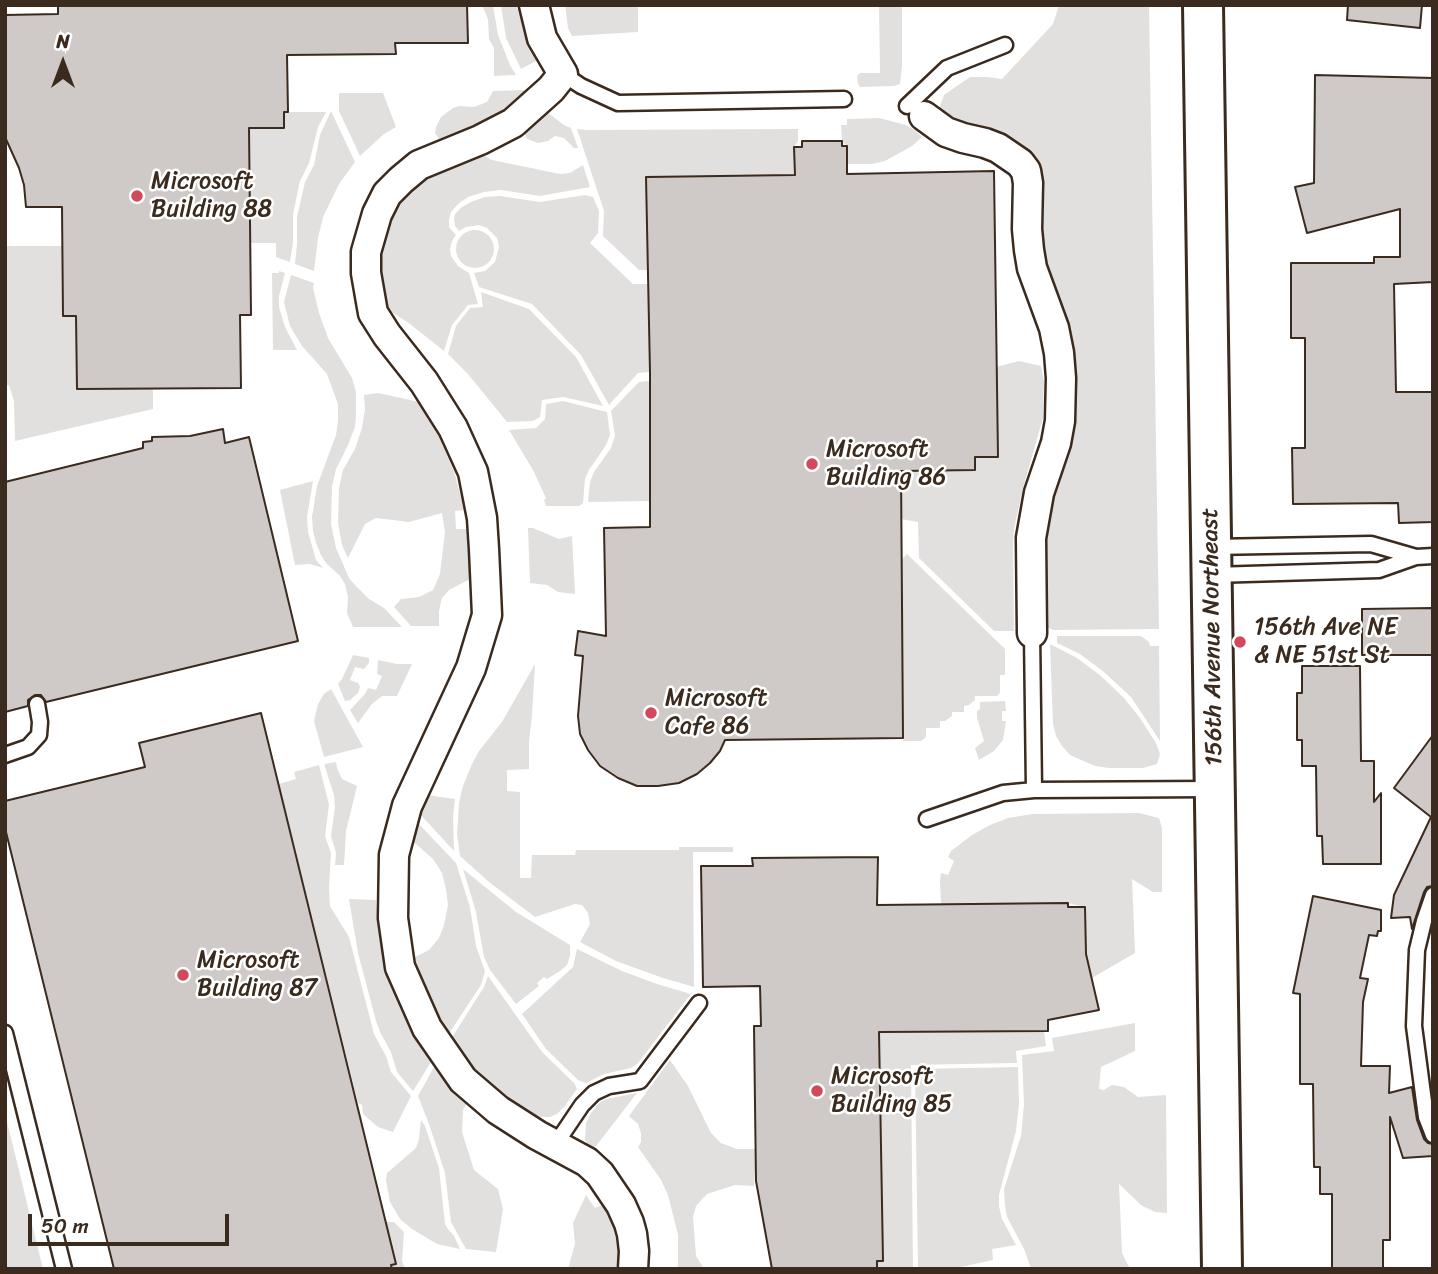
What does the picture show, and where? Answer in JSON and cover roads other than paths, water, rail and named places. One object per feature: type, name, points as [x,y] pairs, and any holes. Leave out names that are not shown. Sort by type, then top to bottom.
[{"type":"main road","name":"156th Avenue Northeast","points":[[1202,5],[1222,1269]]},
{"type":"street","points":[[534,5],[542,38],[563,74],[551,89],[513,123],[419,165],[401,180],[387,194],[377,214],[366,252],[366,273],[373,313],[424,382],[453,428],[473,472],[482,518],[487,615],[471,668],[407,806],[394,855],[393,918],[400,967],[427,1028],[463,1080],[498,1110],[587,1162],[600,1174],[621,1205],[632,1234],[632,1269]]},
{"type":"street","points":[[915,111],[946,132],[998,148],[1020,163],[1026,171],[1032,268],[1054,328],[1061,378],[1060,421],[1056,443],[1039,493],[1031,538],[1032,634]]},
{"type":"lane","points":[[915,111],[947,68],[1005,45]]},
{"type":"lane","points":[[563,74],[581,86],[618,103],[844,99]]},
{"type":"lane","points":[[1211,561],[1371,544],[1416,556],[1433,556]]},
{"type":"lane","points":[[1211,561],[1379,570],[1416,556]]},
{"type":"lane","points":[[1032,634],[1034,790]]},
{"type":"lane","points":[[5,755],[28,747],[39,735],[37,704]]},
{"type":"lane","points":[[927,819],[1003,793],[1034,790],[1215,789]]},
{"type":"lane","points":[[1433,895],[1417,950],[1414,1026],[1426,1117],[1433,1135]]},
{"type":"lane","points":[[555,1145],[582,1105],[594,1093],[609,1086],[640,1081],[699,1003]]},
{"type":"lane","points":[[5,1033],[64,1269]]},
{"type":"place","name":"Microsoft Building 88","points":[[137,196]]},
{"type":"place","name":"Microsoft Building 86","points":[[812,464]]},
{"type":"place","name":"156th Ave NE & NE 51st St","points":[[1240,642]]},
{"type":"place","name":"Microsoft Cafe 86","points":[[651,713]]},
{"type":"place","name":"Microsoft Building 87","points":[[183,975]]},
{"type":"place","name":"Microsoft Building 85","points":[[817,1091]]}]
